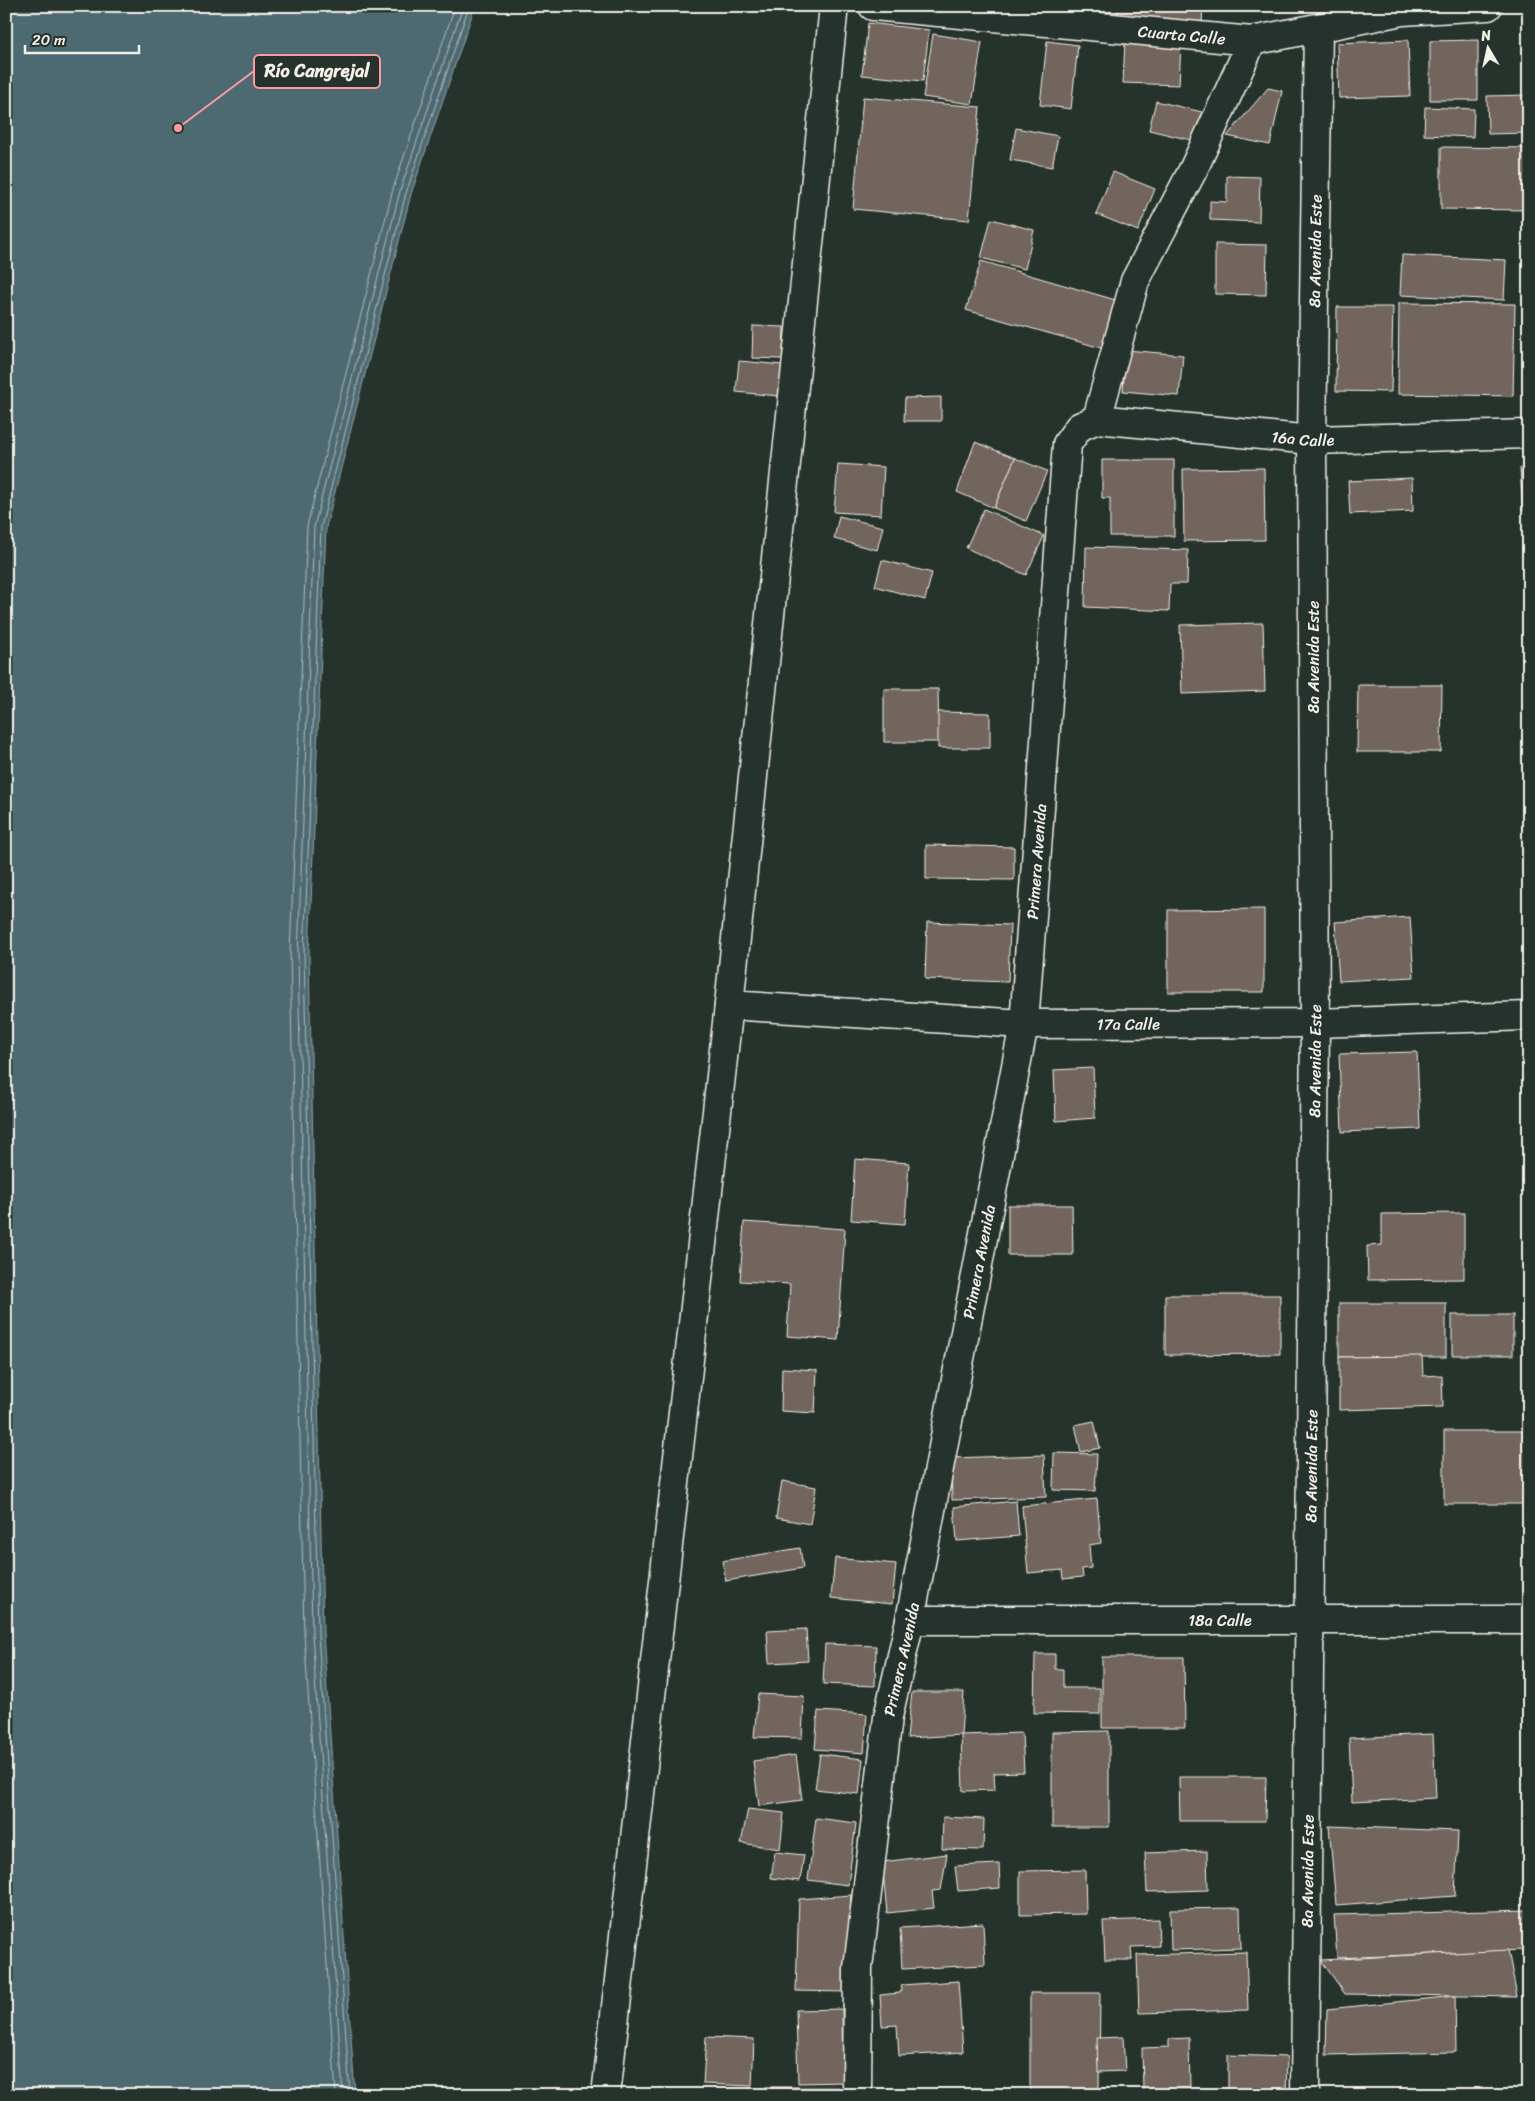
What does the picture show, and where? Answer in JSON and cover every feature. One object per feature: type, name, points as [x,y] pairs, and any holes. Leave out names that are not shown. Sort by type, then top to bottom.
[{"type":"street","points":[[606,2095],[729,1006],[834,6]]},
{"type":"street","name":"Cuarta Calle","points":[[873,6],[1252,41],[1318,29],[1403,9],[1488,6]]},
{"type":"street","name":"8a Avenida Este","points":[[1305,2095],[1315,1023],[1312,440],[1318,29]]},
{"type":"street","name":"Primera Avenida","points":[[857,2095],[858,1968],[888,1717],[910,1620],[1024,1024],[1067,444],[1088,423],[1135,281],[1194,168],[1252,41]]},
{"type":"street","name":"16a Calle","points":[[1088,423],[1312,440],[1529,434]]},
{"type":"street","name":"17a Calle","points":[[729,1006],[1024,1024],[1315,1023],[1529,1016]]},
{"type":"street","name":"18a Calle","points":[[910,1620],[1529,1620]]},
{"type":"water","points":[[6,6],[475,6],[411,194],[326,527],[309,954],[323,1633],[355,2095],[6,2095]]},
{"type":"building","points":[[1118,6],[1203,6],[1202,22],[1117,16]]},
{"type":"building","points":[[868,23],[929,30],[923,81],[862,75]]},
{"type":"building","points":[[933,34],[982,42],[972,104],[923,97]]},
{"type":"building","points":[[1125,40],[1181,43],[1179,85],[1123,83]]},
{"type":"building","points":[[1408,40],[1410,96],[1339,98],[1337,43]]},
{"type":"building","points":[[1478,40],[1478,100],[1430,100],[1430,41]]},
{"type":"building","points":[[1047,41],[1078,45],[1071,109],[1040,105]]},
{"type":"building","points":[[1268,88],[1282,91],[1270,145],[1227,136]]},
{"type":"building","points":[[1529,95],[1529,133],[1488,134],[1487,96]]},
{"type":"building","points":[[863,97],[980,107],[969,220],[853,209]]},
{"type":"building","points":[[1156,101],[1202,112],[1195,141],[1149,130]]},
{"type":"building","points":[[1425,107],[1474,109],[1473,137],[1424,135]]},
{"type":"building","points":[[1016,128],[1058,136],[1052,167],[1010,160]]},
{"type":"building","points":[[1441,147],[1529,148],[1529,210],[1441,209]]},
{"type":"building","points":[[1113,172],[1155,189],[1138,231],[1096,214]]},
{"type":"building","points":[[1227,176],[1260,177],[1259,222],[1210,220],[1210,201],[1227,202]]},
{"type":"building","points":[[991,219],[1034,230],[1025,269],[981,258]]},
{"type":"building","points":[[1215,244],[1267,245],[1266,295],[1215,294]]},
{"type":"building","points":[[1402,255],[1506,260],[1504,300],[1400,295]]},
{"type":"building","points":[[981,261],[1119,301],[1105,349],[966,310]]},
{"type":"building","points":[[1399,303],[1515,304],[1513,396],[1398,394]]},
{"type":"building","points":[[1337,307],[1393,307],[1391,392],[1336,391]]},
{"type":"building","points":[[753,326],[784,327],[783,359],[752,358]]},
{"type":"building","points":[[1126,350],[1183,355],[1179,396],[1123,391]]},
{"type":"building","points":[[739,361],[783,365],[779,396],[736,392]]},
{"type":"building","points":[[941,397],[941,421],[904,421],[905,398]]},
{"type":"building","points":[[975,442],[1015,458],[994,508],[957,492]]},
{"type":"building","points":[[1015,458],[1047,471],[1026,521],[994,508]]},
{"type":"building","points":[[1102,460],[1174,460],[1174,536],[1110,536],[1110,498],[1102,498]]},
{"type":"building","points":[[838,464],[884,467],[881,515],[834,512]]},
{"type":"building","points":[[1529,467],[1529,510],[1523,511],[1520,468]]},
{"type":"building","points":[[1264,468],[1265,540],[1184,541],[1183,469]]},
{"type":"building","points":[[1412,478],[1413,511],[1350,514],[1348,481]]},
{"type":"building","points":[[984,509],[1044,536],[1026,575],[966,548]]},
{"type":"building","points":[[839,516],[883,527],[877,550],[834,539]]},
{"type":"building","points":[[1086,547],[1188,550],[1187,584],[1170,584],[1169,611],[1085,607]]},
{"type":"building","points":[[882,560],[932,573],[925,600],[875,586]]},
{"type":"building","points":[[1263,623],[1265,691],[1182,694],[1180,625]]},
{"type":"building","points":[[1358,685],[1442,685],[1441,752],[1357,752]]},
{"type":"building","points":[[884,689],[938,689],[939,742],[884,742]]},
{"type":"building","points":[[938,712],[990,713],[990,748],[938,748]]},
{"type":"building","points":[[926,845],[1014,847],[1014,880],[926,879]]},
{"type":"building","points":[[1264,909],[1264,992],[1168,992],[1168,910]]},
{"type":"building","points":[[1410,917],[1414,977],[1339,981],[1335,922]]},
{"type":"building","points":[[927,922],[1010,925],[1008,982],[925,979]]},
{"type":"building","points":[[1417,1052],[1420,1129],[1342,1132],[1339,1054]]},
{"type":"building","points":[[1093,1068],[1095,1118],[1056,1121],[1054,1070]]},
{"type":"building","points":[[855,1159],[909,1163],[905,1224],[851,1220]]},
{"type":"building","points":[[1008,1205],[1072,1205],[1073,1255],[1008,1255]]},
{"type":"building","points":[[1464,1213],[1464,1279],[1368,1280],[1367,1246],[1382,1245],[1382,1214]]},
{"type":"building","points":[[744,1222],[845,1229],[838,1340],[787,1336],[790,1284],[740,1281]]},
{"type":"building","points":[[1165,1295],[1280,1295],[1280,1354],[1165,1355]]},
{"type":"building","points":[[1339,1303],[1446,1303],[1446,1357],[1339,1357]]},
{"type":"building","points":[[1452,1315],[1513,1315],[1513,1355],[1452,1355]]},
{"type":"building","points":[[1422,1356],[1423,1376],[1442,1375],[1443,1407],[1339,1410],[1339,1357]]},
{"type":"building","points":[[782,1368],[817,1370],[815,1413],[781,1411]]},
{"type":"building","points":[[1094,1421],[1100,1448],[1081,1452],[1075,1425]]},
{"type":"building","points":[[1444,1431],[1529,1431],[1529,1504],[1444,1504]]},
{"type":"building","points":[[1054,1453],[1097,1454],[1095,1491],[1053,1490]]},
{"type":"building","points":[[1044,1455],[1046,1497],[952,1500],[951,1458]]},
{"type":"building","points":[[782,1481],[816,1487],[810,1524],[776,1518]]},
{"type":"building","points":[[1097,1499],[1101,1543],[1089,1545],[1091,1568],[1082,1569],[1083,1577],[1063,1579],[1062,1570],[1028,1573],[1022,1506]]},
{"type":"building","points":[[1016,1501],[1019,1536],[957,1541],[954,1507]]},
{"type":"building","points":[[800,1548],[803,1568],[726,1581],[722,1561]]},
{"type":"building","points":[[835,1558],[896,1564],[892,1604],[831,1598]]},
{"type":"building","points":[[806,1629],[808,1661],[769,1663],[767,1631]]},
{"type":"building","points":[[825,1644],[876,1646],[875,1686],[823,1684]]},
{"type":"building","points":[[1035,1654],[1055,1654],[1055,1669],[1063,1669],[1063,1688],[1100,1688],[1100,1714],[1034,1713]]},
{"type":"building","points":[[1102,1657],[1184,1657],[1185,1728],[1102,1728]]},
{"type":"building","points":[[912,1692],[964,1692],[961,1735],[907,1738]]},
{"type":"building","points":[[758,1694],[804,1696],[802,1738],[754,1737]]},
{"type":"building","points":[[818,1711],[867,1714],[864,1753],[815,1749]]},
{"type":"building","points":[[1109,1731],[1109,1827],[1052,1827],[1052,1732]]},
{"type":"building","points":[[1022,1733],[1024,1772],[994,1773],[995,1790],[963,1791],[961,1735]]},
{"type":"building","points":[[1433,1734],[1436,1798],[1352,1802],[1349,1738]]},
{"type":"building","points":[[820,1754],[863,1759],[859,1794],[815,1789]]},
{"type":"building","points":[[796,1755],[802,1800],[759,1806],[753,1761]]},
{"type":"building","points":[[1179,1777],[1266,1777],[1265,1821],[1180,1821]]},
{"type":"building","points":[[748,1809],[784,1813],[780,1849],[741,1843]]},
{"type":"building","points":[[943,1817],[984,1819],[983,1850],[942,1849]]},
{"type":"building","points":[[816,1818],[856,1823],[848,1885],[808,1880]]},
{"type":"building","points":[[1329,1826],[1458,1831],[1455,1896],[1336,1905]]},
{"type":"building","points":[[1207,1851],[1208,1890],[1147,1892],[1145,1853]]},
{"type":"building","points":[[775,1852],[804,1855],[800,1881],[771,1878]]},
{"type":"building","points":[[947,1854],[941,1890],[932,1891],[934,1908],[887,1913],[882,1862]]},
{"type":"building","points":[[999,1864],[1000,1888],[958,1891],[955,1866]]},
{"type":"building","points":[[1085,1870],[1086,1914],[1020,1915],[1020,1871]]},
{"type":"building","points":[[851,1895],[846,1992],[796,1991],[799,1899]]},
{"type":"building","points":[[1240,1908],[1241,1948],[1171,1950],[1170,1909]]},
{"type":"building","points":[[1529,1910],[1529,1935],[1525,1950],[1337,1958],[1334,1915]]},
{"type":"building","points":[[1158,1919],[1159,1946],[1131,1947],[1132,1960],[1105,1960],[1103,1921]]},
{"type":"building","points":[[983,1923],[985,1965],[902,1969],[900,1928]]},
{"type":"building","points":[[1508,1950],[1517,1997],[1345,1994],[1321,1960]]},
{"type":"building","points":[[1246,1952],[1248,2010],[1139,2013],[1137,1955]]},
{"type":"building","points":[[958,1981],[963,2052],[899,2056],[897,2025],[882,2026],[880,1995],[900,1993],[902,1985]]},
{"type":"building","points":[[1030,1993],[1100,1993],[1099,2095],[1030,2095]]},
{"type":"building","points":[[1455,1996],[1456,2052],[1326,2055],[1327,2009]]},
{"type":"building","points":[[842,2009],[843,2082],[798,2083],[796,2010]]},
{"type":"building","points":[[706,2037],[754,2039],[752,2086],[703,2084]]},
{"type":"building","points":[[1123,2037],[1125,2071],[1098,2072],[1097,2038]]},
{"type":"building","points":[[1189,2038],[1190,2090],[1143,2091],[1142,2048],[1169,2047],[1169,2039]]},
{"type":"building","points":[[1228,2055],[1287,2057],[1286,2095],[1228,2095]]},
{"type":"building","points":[[766,2087],[838,2087],[838,2095],[766,2095]]},
{"type":"place","name":"Río Cangrejal","points":[[178,128]]}]
